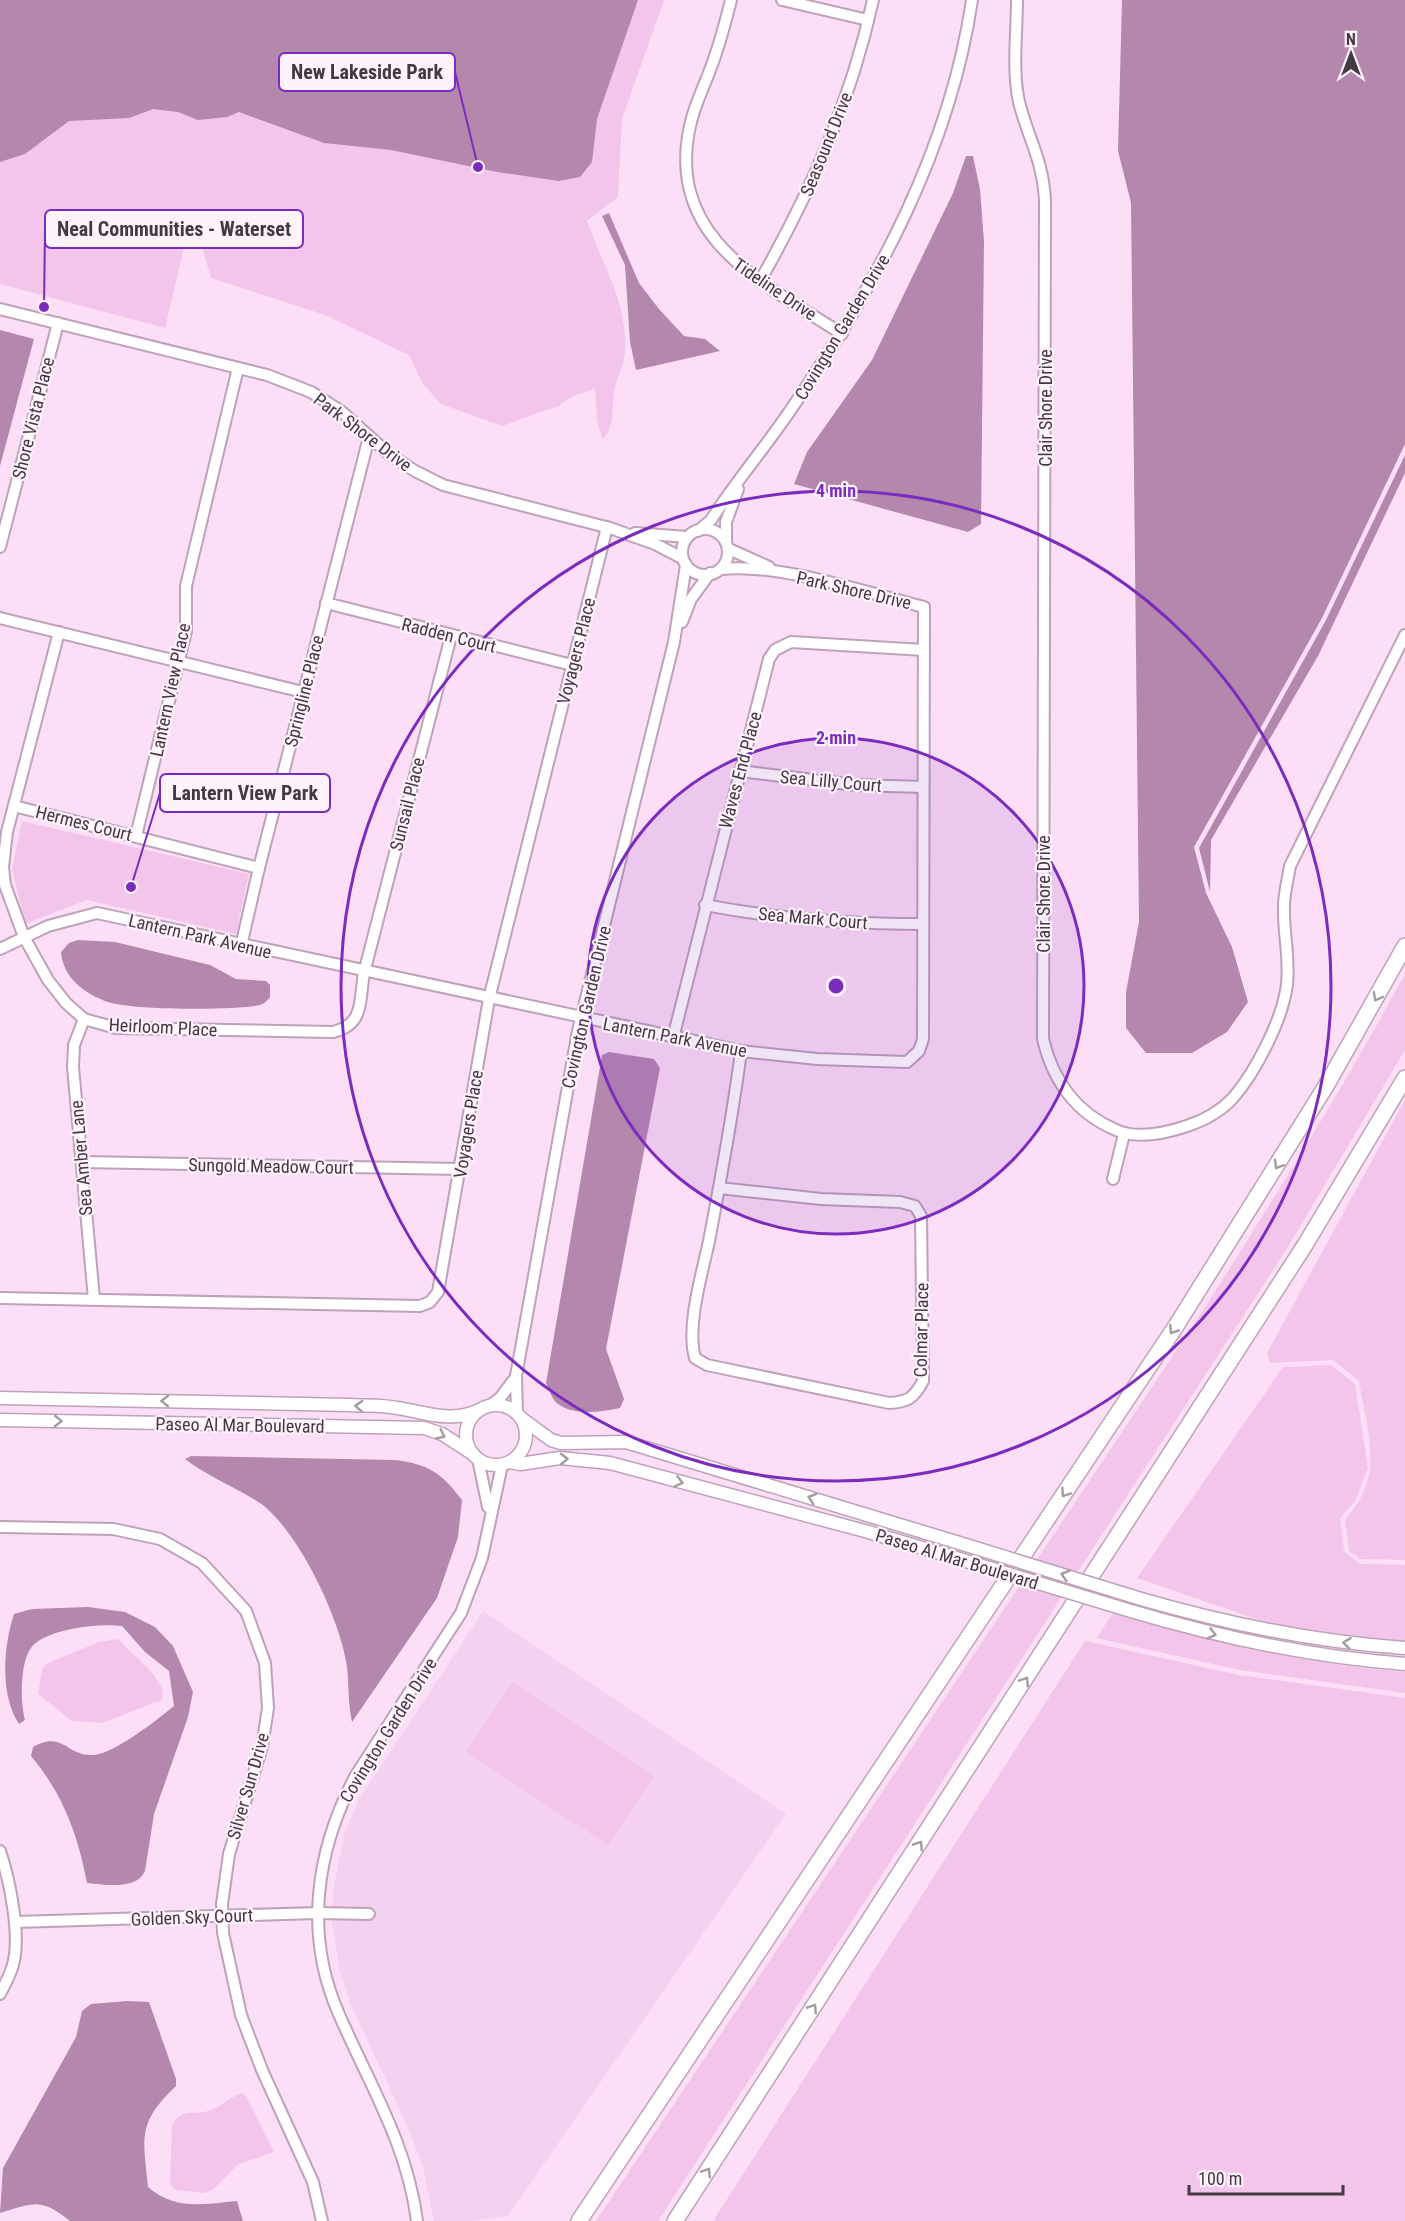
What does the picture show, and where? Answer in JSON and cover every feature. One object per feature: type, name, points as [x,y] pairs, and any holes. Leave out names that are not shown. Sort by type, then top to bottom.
[{"type":"highway","points":[[579,2221],[1176,1326],[1326,1086],[1405,946]]},
{"type":"highway","points":[[675,2221],[1299,1255],[1405,1078]]},
{"type":"main road","name":"Paseo Al Mar Boulevard","points":[[0,1398],[350,1405],[396,1407],[435,1416],[452,1417],[477,1412]]},
{"type":"main road","points":[[491,1405],[505,1406],[519,1416],[526,1428],[525,1443],[518,1456],[506,1463],[494,1465],[476,1457],[468,1446],[466,1432],[468,1423],[477,1412],[491,1405]]},
{"type":"main road","name":"Paseo Al Mar Boulevard","points":[[519,1416],[551,1440],[573,1444],[626,1442],[1214,1620],[1300,1637],[1405,1648]]},
{"type":"main road","name":"Paseo Al Mar Boulevard","points":[[0,1420],[423,1428],[442,1434],[476,1457]]},
{"type":"main road","name":"Paseo Al Mar Boulevard","points":[[506,1463],[520,1464],[560,1458],[601,1461],[935,1552],[1225,1638],[1300,1653],[1405,1664]]},
{"type":"street","name":"Tideline Drive","points":[[731,0],[720,40],[689,128],[688,182],[698,214],[715,242],[733,261],[842,334]]},
{"type":"street","points":[[782,0],[868,20]]},
{"type":"street","name":"Seasound Drive","points":[[760,280],[793,223],[826,151],[847,95],[873,0]]},
{"type":"street","name":"Covington Garden Drive","points":[[519,1416],[516,1376],[581,1018],[674,642],[684,562],[681,548],[687,537],[711,520],[744,471],[793,407],[842,334],[891,246],[931,154],[955,79],[972,0]]},
{"type":"street","name":"Clair Shore Drive","points":[[1017,0],[1017,88],[1023,115],[1042,166],[1045,200],[1043,1039],[1048,1060],[1059,1083],[1076,1105],[1098,1122],[1124,1134],[1163,1134],[1202,1121],[1233,1097],[1251,1070],[1277,1021],[1285,995],[1287,981],[1284,907],[1290,866],[1405,635]]},
{"type":"street","name":"Park Shore Drive","points":[[0,309],[267,375],[311,392],[342,412],[369,437],[415,471],[443,485],[607,527],[665,548],[684,562]]},
{"type":"street","name":"Shore Vista Place","points":[[0,547],[58,323]]},
{"type":"street","name":"Lantern View Place","points":[[136,836],[180,660],[186,631],[186,586],[238,368]]},
{"type":"street","name":"Springline Place","points":[[242,946],[259,867],[369,437]]},
{"type":"street","name":"Covington Garden Drive","points":[[722,568],[727,561],[726,522],[744,471]]},
{"type":"street","name":"Voyagers Place","points":[[0,1298],[420,1306],[430,1302],[438,1292],[489,999],[607,527]]},
{"type":"street","name":"Park Shore Drive","points":[[619,531],[687,537]]},
{"type":"street","points":[[698,531],[713,533],[728,546]]},
{"type":"street","name":"Park Shore Drive","points":[[728,546],[784,573]]},
{"type":"street","points":[[684,562],[697,572],[710,573],[722,568]]},
{"type":"street","name":"Park Shore Drive","points":[[722,568],[784,573],[924,607]]},
{"type":"street","name":"Covington Garden Drive","points":[[674,642],[690,602],[710,573]]},
{"type":"street","name":"Radden Court","points":[[326,603],[572,665]]},
{"type":"street","name":"Lantern Park Avenue","points":[[0,949],[48,926],[97,914],[741,1051],[818,1059],[907,1062],[919,1051],[923,1039],[924,607]]},
{"type":"street","points":[[0,618],[180,660],[303,692]]},
{"type":"street","name":"Heirloom Place","points":[[59,632],[14,806],[3,867],[10,902],[24,937],[48,980],[66,1003],[84,1019],[116,1028],[333,1032],[353,1024],[364,972]]},
{"type":"street","name":"Sunsail Place","points":[[364,972],[451,636]]},
{"type":"street","name":"Waves End Place","points":[[673,1038],[769,659],[782,645],[804,643],[924,650]]},
{"type":"street","name":"Sea Lilly Court","points":[[740,771],[855,785],[923,787]]},
{"type":"street","name":"Hermes Court","points":[[14,806],[259,867]]},
{"type":"street","name":"Sea Mark Court","points":[[705,905],[798,919],[853,924],[922,924]]},
{"type":"street","name":"Sea Amber Lane","points":[[84,1019],[74,1045],[73,1067],[94,1299]]},
{"type":"street","name":"Colmar Place","points":[[719,1188],[821,1199],[900,1202],[915,1206],[921,1216],[923,1381],[916,1395],[906,1402],[889,1403],[707,1365],[695,1358],[691,1343],[741,1051]]},
{"type":"street","points":[[1113,1179],[1124,1134]]},
{"type":"street","name":"Sungold Meadow Court","points":[[82,1162],[460,1169]]},
{"type":"street","name":"Covington Garden Drive","points":[[491,1405],[504,1393],[516,1376]]},
{"type":"street","name":"Covington Garden Drive","points":[[476,1457],[489,1516]]},
{"type":"street","name":"Covington Garden Drive","points":[[417,2221],[410,2176],[401,2148],[338,2011],[328,1983],[317,1913],[322,1864],[335,1816],[356,1775],[461,1613],[482,1558],[489,1516],[506,1463]]},
{"type":"street","name":"Silver Sun Drive","points":[[0,1527],[113,1529],[160,1539],[202,1563],[246,1611],[265,1663],[268,1708],[262,1747],[229,1854],[223,1933],[241,2015],[262,2070],[313,2182],[322,2221]]},
{"type":"street","points":[[0,1851],[10,1881],[15,1922],[13,1967],[0,1994]]},
{"type":"street","name":"Golden Sky Court","points":[[15,1922],[317,1913],[369,1914]]},
{"type":"shaded area","points":[[0,0],[664,0],[622,119],[618,197],[587,221],[619,301],[625,335],[625,353],[615,387],[611,424],[606,434],[602,439],[597,420],[595,388],[571,397],[558,406],[502,426],[441,404],[422,383],[409,355],[325,315],[211,278],[198,233],[190,222],[165,328],[0,284]]},
{"type":"shaded area","points":[[0,0],[638,0],[597,119],[592,162],[580,177],[559,181],[497,172],[391,150],[324,143],[239,112],[227,117],[198,120],[178,112],[153,109],[129,118],[69,121],[25,154],[0,162]]},
{"type":"shaded area","points":[[1122,0],[1405,0],[1405,444],[1322,618],[1194,847],[1206,893],[1232,947],[1248,1002],[1227,1032],[1192,1053],[1146,1053],[1126,1028],[1126,992],[1139,922],[1131,203],[1118,151]]},
{"type":"shaded area","points":[[966,156],[973,156],[980,189],[984,242],[981,524],[968,532],[794,484],[807,452],[872,360],[953,193]]},
{"type":"shaded area","points":[[609,213],[639,283],[659,309],[684,336],[705,339],[720,351],[636,370],[630,342],[625,265],[602,216]]},
{"type":"shaded area","points":[[0,330],[34,339],[0,466]]},
{"type":"shaded area","points":[[1405,455],[1405,473],[1318,656],[1211,840],[1210,892],[1199,848],[1326,620]]},
{"type":"shaded area","points":[[22,821],[249,874],[236,934],[87,900],[25,924],[12,869]]},
{"type":"shaded area","points":[[78,940],[115,942],[210,965],[236,979],[266,981],[270,985],[270,997],[260,1005],[230,1008],[138,1007],[108,1002],[84,990],[66,970],[61,952],[69,943]]},
{"type":"shaded area","points":[[1405,974],[1405,1050],[1286,1250],[658,2221],[596,2221],[1200,1315],[1331,1104]]},
{"type":"shaded area","points":[[609,1052],[654,1059],[660,1068],[606,1349],[624,1399],[620,1408],[580,1412],[558,1404],[546,1383],[602,1055]]},
{"type":"shaded area","points":[[1405,1100],[1405,1560],[1360,1559],[1349,1551],[1345,1519],[1358,1503],[1366,1487],[1370,1470],[1369,1436],[1359,1381],[1333,1360],[1270,1363],[1267,1353]]},
{"type":"shaded area","points":[[1331,1365],[1355,1384],[1368,1468],[1355,1501],[1340,1518],[1344,1551],[1360,1564],[1405,1565],[1405,1642],[1362,1639],[1265,1622],[1137,1578],[1283,1367]]},
{"type":"shaded area","points":[[191,1456],[395,1460],[417,1464],[433,1471],[448,1483],[462,1500],[458,1537],[437,1598],[352,1722],[343,1648],[327,1602],[303,1555],[275,1516],[260,1503],[185,1459]]},
{"type":"shaded area","points":[[88,1607],[125,1612],[155,1627],[173,1646],[193,1692],[188,1717],[154,1814],[145,1871],[141,1877],[128,1884],[87,1883],[79,1848],[68,1816],[52,1785],[31,1756],[33,1747],[52,1741],[85,1755],[103,1753],[124,1742],[174,1706],[169,1671],[145,1652],[122,1626],[87,1627],[48,1636],[31,1648],[27,1654],[22,1683],[25,1720],[19,1724],[13,1712],[6,1685],[7,1641],[14,1614],[32,1609]]},
{"type":"shaded area","points":[[483,1611],[786,1814],[508,2216],[469,2221],[434,2221],[423,2168],[410,2132],[350,2003],[340,1971],[332,1922],[333,1891],[345,1832],[359,1799]]},
{"type":"shaded area","points":[[1114,1612],[1258,1650],[1331,1663],[1405,1672],[1405,1693],[1240,1670],[1096,1638]]},
{"type":"shaded area","points":[[119,1639],[155,1676],[163,1692],[162,1700],[102,1723],[72,1721],[38,1694],[42,1670],[46,1664],[99,1642]]},
{"type":"shaded area","points":[[1085,1641],[1239,1675],[1405,1698],[1405,2221],[713,2221]]},
{"type":"shaded area","points":[[512,1682],[654,1776],[608,1845],[466,1752]]},
{"type":"shaded area","points":[[149,2002],[176,2079],[176,2086],[154,2110],[145,2132],[148,2187],[158,2195],[180,2203],[237,2201],[243,2221],[70,2221],[51,2208],[36,2204],[0,2213],[3,2168],[76,2037],[82,2011],[91,2004]]},
{"type":"shaded area","points":[[241,2093],[246,2096],[274,2152],[237,2165],[214,2189],[204,2193],[176,2190],[170,2184],[172,2125],[176,2119],[185,2114],[211,2110]]},
{"type":"place","name":"New Lakeside Park","points":[[478,167]]},
{"type":"place","name":"Neal Communities - Waterset","points":[[44,307]]},
{"type":"place","name":"Lantern View Park","points":[[131,887]]}]
